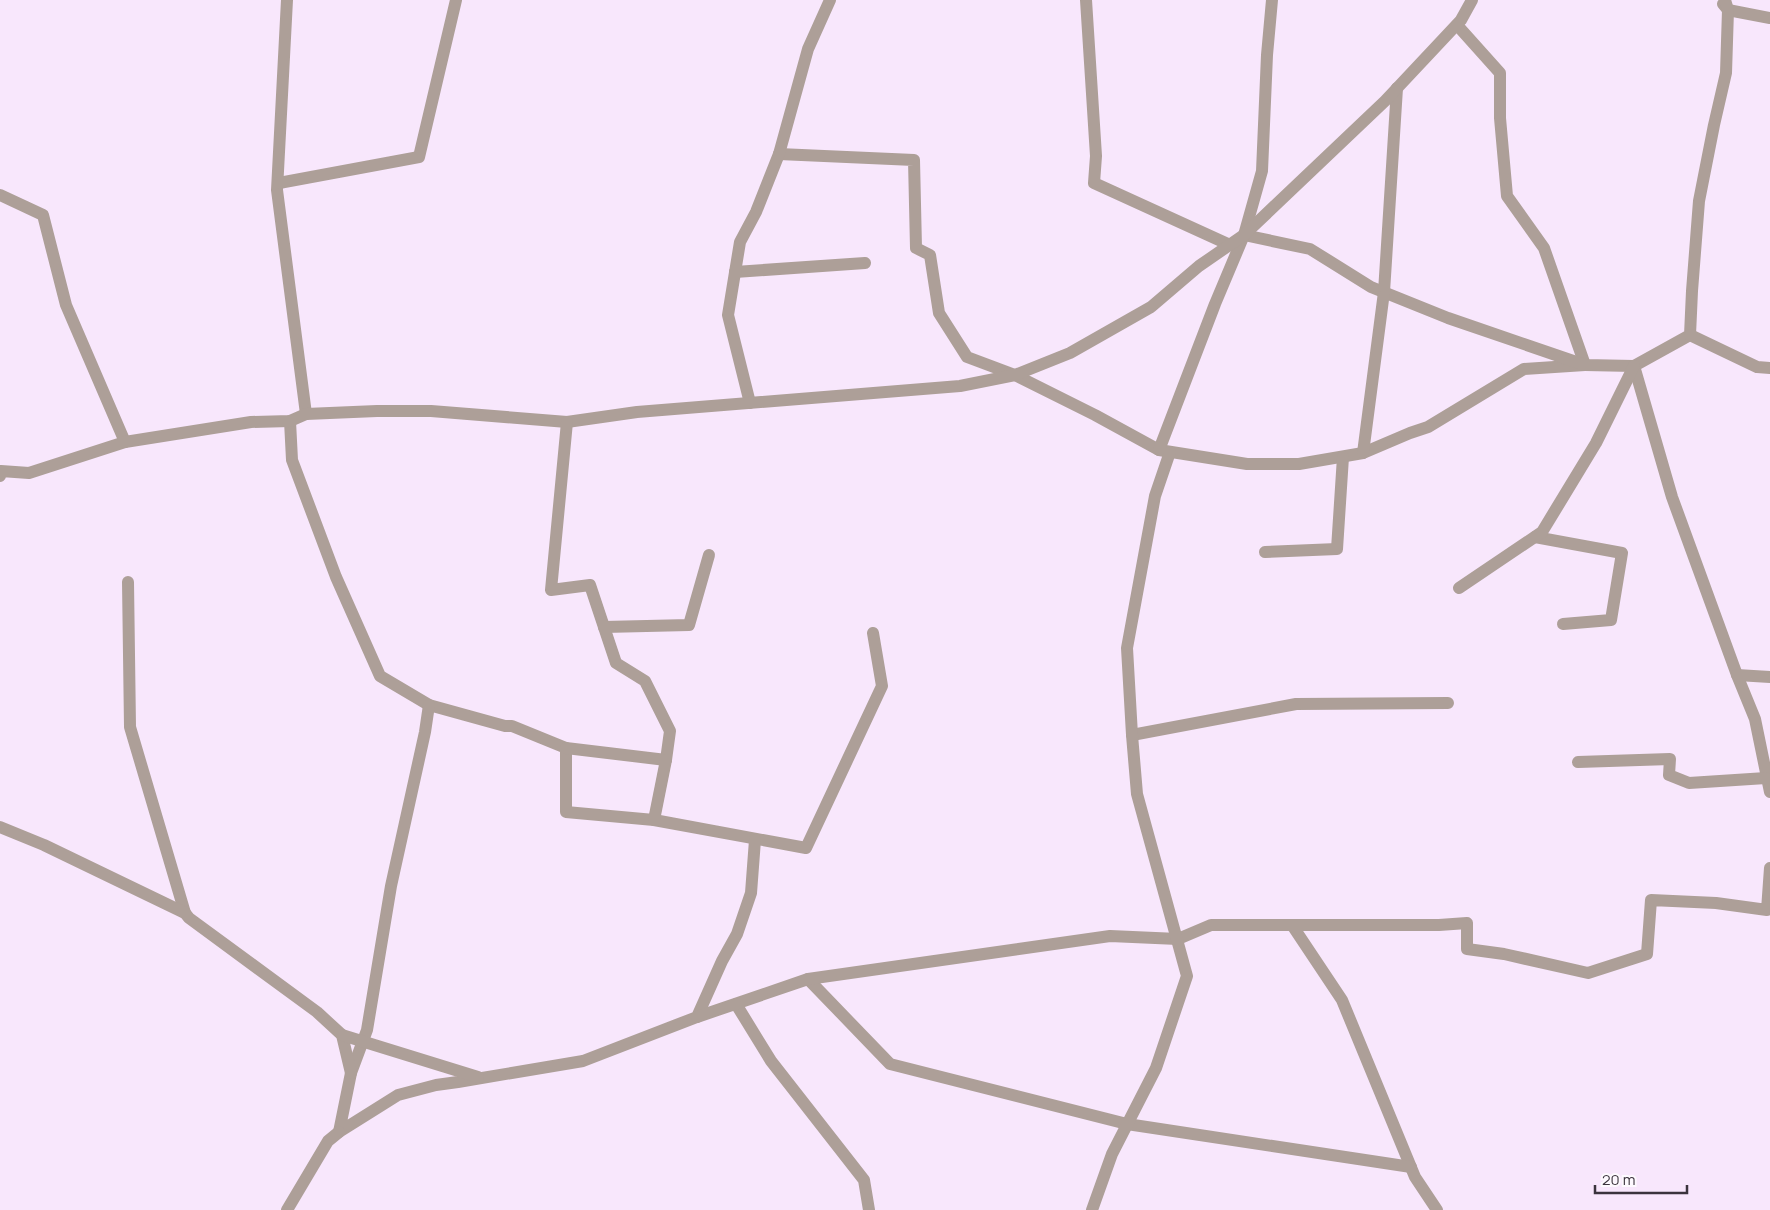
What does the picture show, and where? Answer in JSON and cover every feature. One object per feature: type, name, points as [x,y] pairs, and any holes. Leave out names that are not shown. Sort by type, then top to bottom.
[{"type":"street","points":[[286,0],[278,190],[306,414]]},
{"type":"street","points":[[278,182],[418,157],[456,0]]},
{"type":"street","points":[[750,404],[728,315],[740,242],[756,212],[779,154],[808,49],[830,0]]},
{"type":"street","points":[[1086,0],[1096,156],[1094,183],[1230,245]]},
{"type":"street","points":[[1092,1210],[1112,1154],[1156,1068],[1187,976],[1137,794],[1127,648],[1165,451],[1215,304],[1244,235],[1262,170],[1266,55],[1272,0]]},
{"type":"street","points":[[0,476],[1,471],[29,473],[126,442],[251,422],[290,421],[306,414],[431,411],[567,422],[637,412],[960,386],[1015,375],[1070,353],[1151,307],[1199,266],[1244,235],[1397,88],[1457,25],[1472,0]]},
{"type":"street","points":[[1690,335],[1700,201],[1726,73],[1724,3],[1770,18]]},
{"type":"street","points":[[1457,25],[1500,73],[1500,118],[1507,196],[1544,248],[1585,365]]},
{"type":"street","points":[[1362,453],[1384,292],[1397,88]]},
{"type":"street","points":[[779,154],[914,160],[916,248],[930,255],[939,313],[967,357],[1015,375],[1165,451],[1247,464],[1299,464],[1362,453],[1428,427],[1524,370],[1585,365],[1634,366],[1690,335]]},
{"type":"street","points":[[0,195],[42,215],[66,305],[126,442]]},
{"type":"street","points":[[1244,235],[1310,250],[1371,287],[1448,318],[1585,365]]},
{"type":"street","points":[[735,272],[865,263]]},
{"type":"street","points":[[1690,335],[1757,367],[1770,368]]},
{"type":"street","points":[[1459,588],[1542,532],[1596,443],[1634,366]]},
{"type":"street","points":[[1634,366],[1672,497],[1755,720],[1770,792]]},
{"type":"street","points":[[290,421],[292,460],[336,577],[380,676],[429,705],[505,726],[512,726],[566,748],[666,760]]},
{"type":"street","points":[[567,422],[551,590],[590,585],[616,663],[645,681],[670,730],[654,820]]},
{"type":"street","points":[[1265,552],[1337,549],[1343,456]]},
{"type":"street","points":[[1535,537],[1622,553],[1611,620],[1563,624]]},
{"type":"street","points":[[604,627],[689,625],[709,555]]},
{"type":"street","points":[[128,582],[130,727],[185,913],[189,918],[317,1012],[342,1035],[482,1078]]},
{"type":"street","points":[[566,748],[566,812],[654,820],[806,848],[882,686],[872,633]]},
{"type":"street","points":[[1737,675],[1770,677]]},
{"type":"street","points":[[1132,735],[1296,704],[1448,703]]},
{"type":"street","points":[[339,1132],[351,1073],[367,1030],[391,886],[425,732],[429,705]]},
{"type":"street","points":[[1578,762],[1670,759],[1669,774],[1689,783],[1766,778]]},
{"type":"street","points":[[0,827],[185,913]]},
{"type":"street","points":[[697,1017],[722,961],[737,934],[750,893],[755,840]]},
{"type":"street","points":[[287,1210],[328,1141],[398,1095],[436,1085],[583,1061],[697,1017],[808,979],[1110,936],[1178,939],[1211,925],[1439,925],[1467,923],[1468,949],[1504,954],[1588,973],[1647,954],[1651,900],[1716,903],[1767,910],[1770,868]]},
{"type":"street","points":[[1292,925],[1342,1000],[1415,1177],[1437,1210]]},
{"type":"street","points":[[808,979],[890,1064],[1127,1124],[1411,1167]]},
{"type":"street","points":[[736,1004],[771,1061],[864,1180],[869,1210]]},
{"type":"street","points":[[342,1035],[351,1073]]}]
